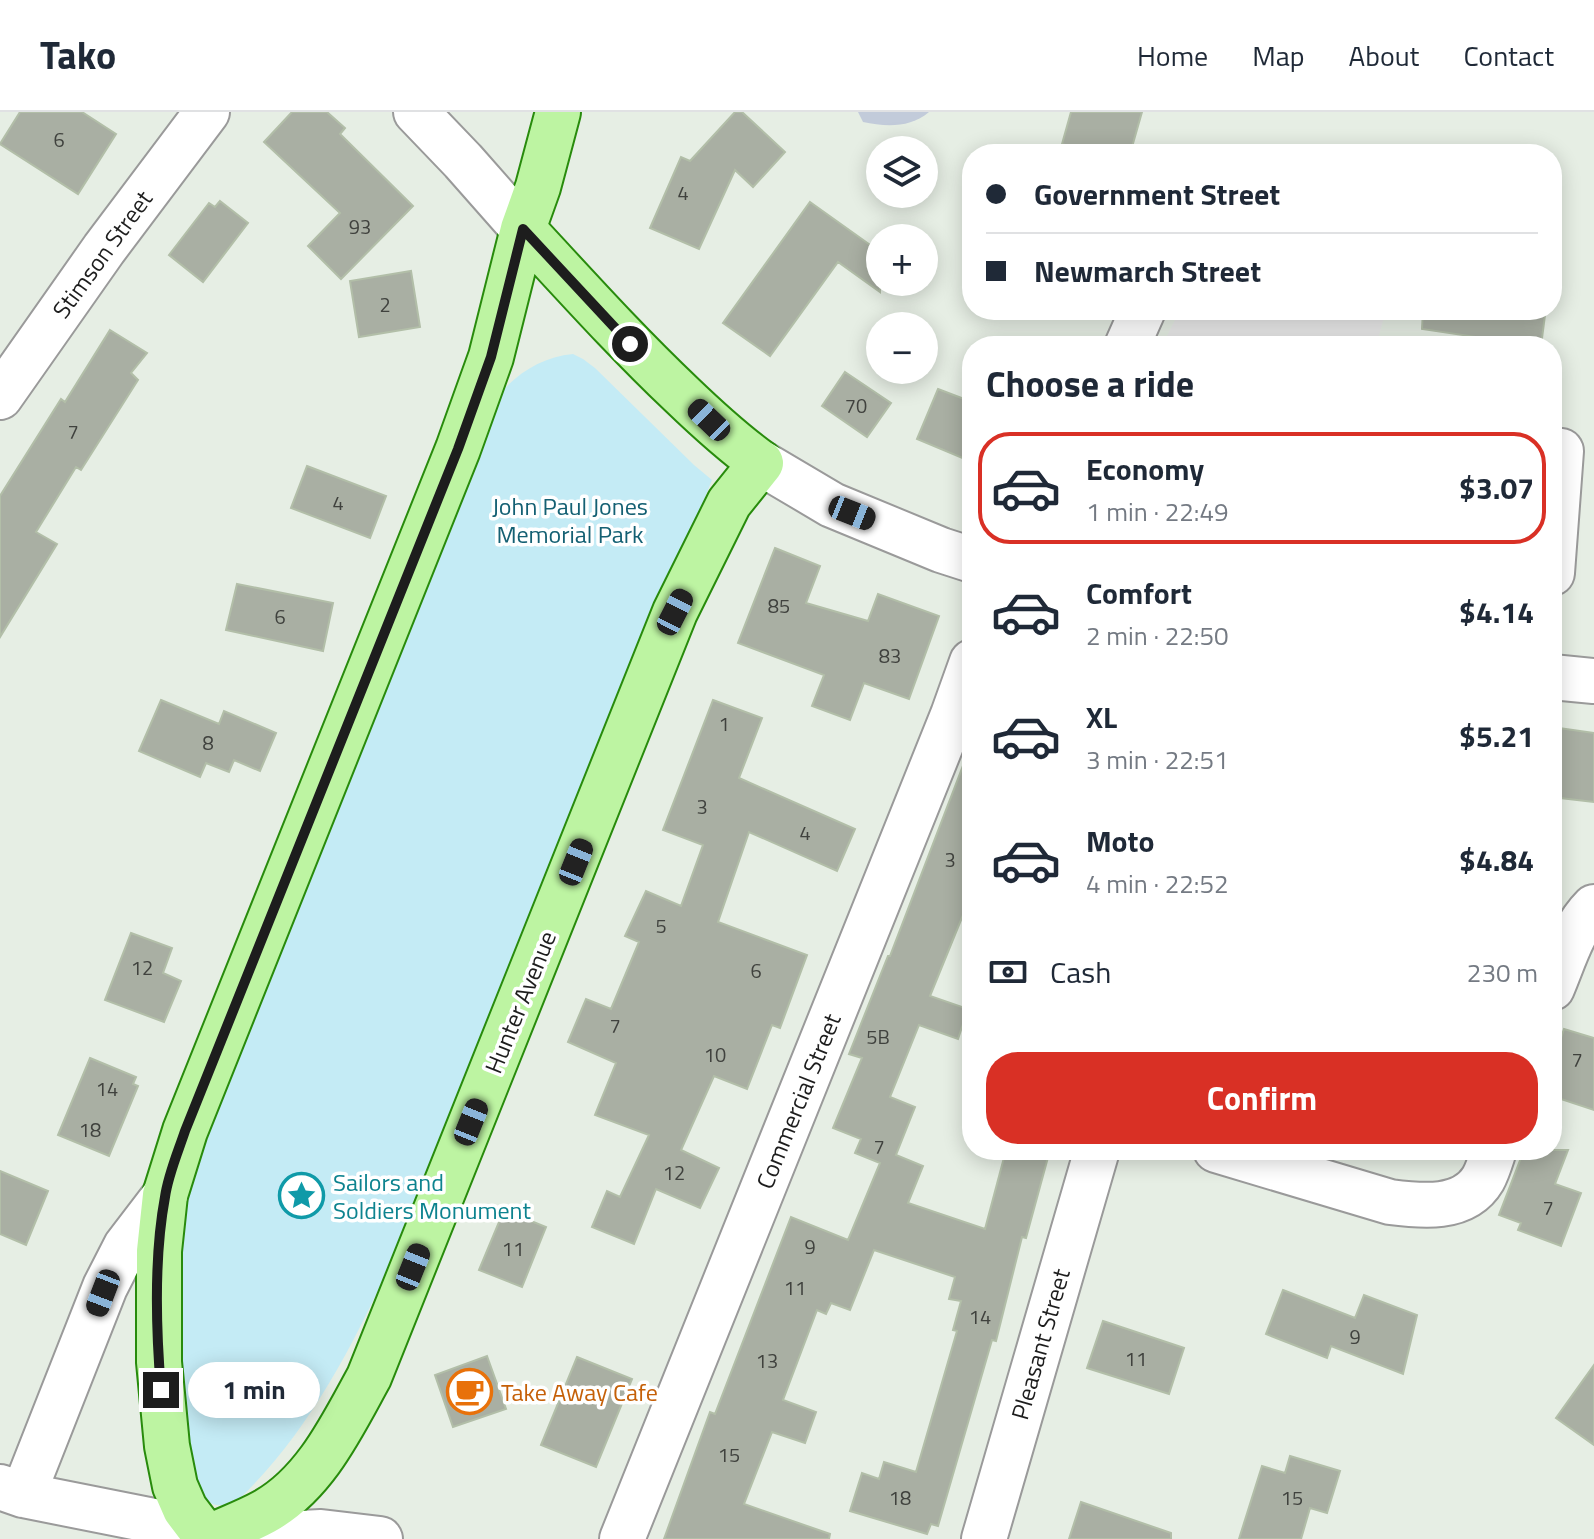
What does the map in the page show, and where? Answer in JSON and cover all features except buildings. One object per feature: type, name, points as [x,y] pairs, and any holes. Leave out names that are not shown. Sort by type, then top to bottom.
[{"type":"main road","points":[[207,1538],[185,1509],[175,1486],[167,1446],[159,1348],[159,1251],[165,1195],[185,1131],[458,449],[491,357],[523,229],[558,112]]},
{"type":"main road","points":[[523,229],[671,385],[728,438],[761,463]]},
{"type":"main road","name":"Hunter Avenue","points":[[207,1538],[265,1511],[299,1486],[333,1442],[369,1377],[675,612],[729,503],[761,463]]},
{"type":"street","name":"Stimson Street","points":[[0,397],[104,249],[207,112]]},
{"type":"street","points":[[416,112],[523,229]]},
{"type":"street","points":[[761,463],[832,505],[962,556]]},
{"type":"street","points":[[1562,678],[1594,681]]},
{"type":"street","name":"Commercial Street","points":[[622,1539],[962,688]]},
{"type":"street","points":[[1562,963],[1576,929],[1594,907]]},
{"type":"street","name":"Pleasant Street","points":[[984,1539],[1094,1160]]},
{"type":"street","points":[[1249,1160],[1390,1202],[1433,1205],[1454,1202],[1471,1193],[1482,1181],[1490,1160]]},
{"type":"street","points":[[165,1195],[126,1246],[12,1491],[154,1521],[207,1538],[321,1532],[380,1539]]},
{"type":"shaded area","points":[[858,112],[929,112],[906,124],[880,125],[863,122]]},
{"type":"shaded area","points":[[1175,320],[1383,320],[1379,336],[1167,336]]},
{"type":"green space","name":"John Paul Jones Memorial Park","points":[[573,354],[595,368],[712,480],[416,1207],[362,1324],[319,1399],[269,1468],[239,1499],[224,1505],[213,1504],[203,1497],[195,1485],[175,1365],[184,1200],[195,1159],[496,398],[530,368]]},
{"type":"place","name":"Sailors and Soldiers Monument","points":[[302,1196]]},
{"type":"place","name":"Take Away Cafe","points":[[470,1392]]},
{"type":"route","points":[[161,1390],[158,1291],[165,1195],[185,1131],[458,449],[491,357],[523,229],[630,344]]}]
